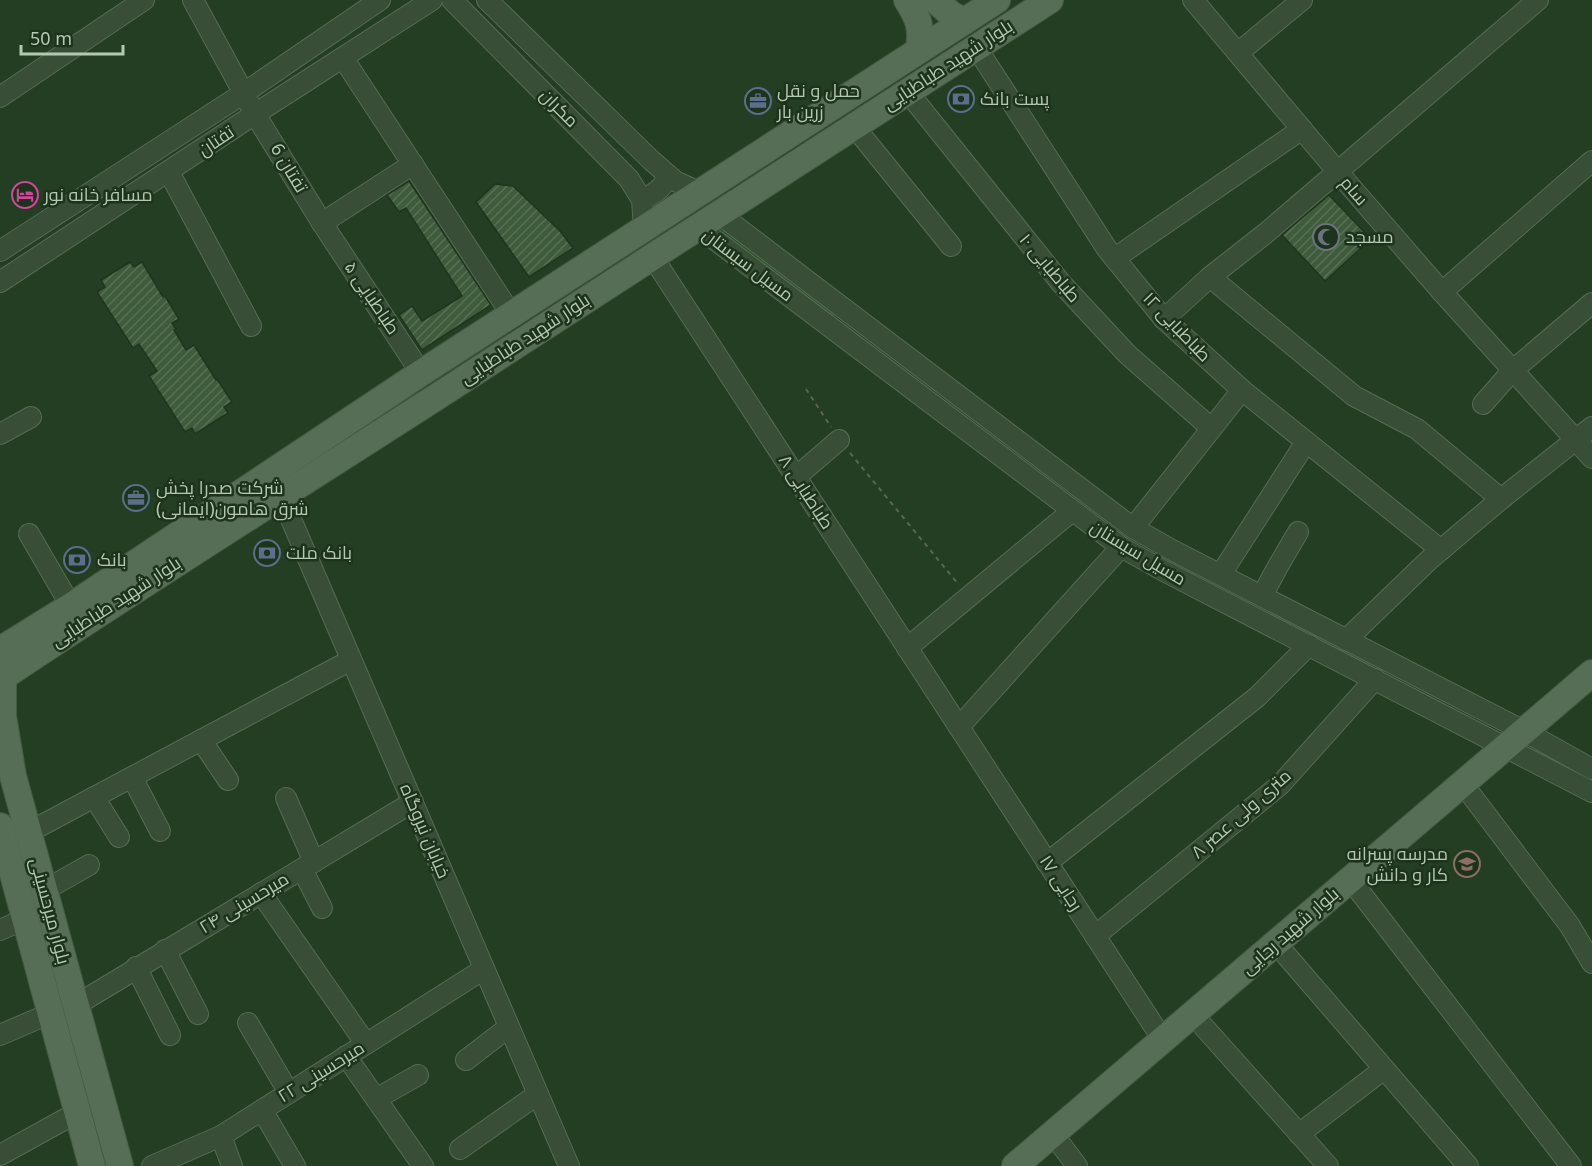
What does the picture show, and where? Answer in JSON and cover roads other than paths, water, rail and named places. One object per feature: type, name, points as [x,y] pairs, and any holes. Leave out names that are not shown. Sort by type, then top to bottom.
[{"type":"main road","name":"بلوار شهید طباطبایی","points":[[1,664],[71,606],[511,314],[997,0]]},
{"type":"main road","name":"بلوار شهید طباطبایی","points":[[1,664],[70,632],[1050,0]]},
{"type":"main road","points":[[919,50],[923,3],[964,21]]},
{"type":"main road","points":[[836,103],[853,125]]},
{"type":"main road","name":"بلوار میرحسینی","points":[[1,664],[3,735],[120,1166]]},
{"type":"main road","name":"بلوار شهید رجایی","points":[[1039,1166],[1064,1149],[1203,1026],[1472,796],[1592,673]]},
{"type":"main road","name":"بلوار شهید رجایی","points":[[1015,1166],[1064,1149],[1163,1040],[1522,743],[1592,694]]},
{"type":"main road","name":"بلوار میرحسینی","points":[[0,826],[4,857],[25,919],[93,1166]]},
{"type":"street","points":[[0,97],[144,0]]},
{"type":"street","name":"تفتان 6","points":[[193,0],[255,114],[322,223]]},
{"type":"street","name":"تفتان","points":[[0,250],[244,93],[380,0]]},
{"type":"street","name":"تفتان","points":[[0,282],[432,0]]},
{"type":"street","name":"مکران","points":[[452,0],[629,179],[642,200],[644,228]]},
{"type":"street","name":"مکران","points":[[487,0],[668,175],[675,181],[699,192]]},
{"type":"street","name":"سام","points":[[1193,0],[1442,292],[1592,458]]},
{"type":"street","points":[[1238,53],[1302,0]]},
{"type":"street","points":[[1164,319],[1209,277],[1266,233],[1538,0]]},
{"type":"street","name":"طباطبایی ۱۲","points":[[976,47],[1115,258],[1164,319],[1242,390],[1441,550]]},
{"type":"street","points":[[343,58],[511,314]]},
{"type":"street","name":"طباطبایی ۱۰","points":[[907,91],[1061,283],[1127,354],[1211,428]]},
{"type":"street","points":[[853,125],[951,246]]},
{"type":"street","points":[[1115,258],[1302,129]]},
{"type":"street","points":[[1442,292],[1592,160]]},
{"type":"street","points":[[322,223],[413,164]]},
{"type":"street","points":[[169,172],[250,326]]},
{"type":"street","points":[[642,200],[660,189],[668,175]]},
{"type":"street","name":"مسیل سیستان","points":[[708,220],[1120,547],[1375,679],[1522,743],[1592,769]]},
{"type":"street","name":"مسیل سیستان","points":[[708,220],[1133,528],[1346,640],[1522,743],[1592,792]]},
{"type":"street","name":"طباطبایی ۵","points":[[322,223],[421,373]]},
{"type":"street","name":"طباطبایی ۸","points":[[652,256],[959,727]]},
{"type":"street","points":[[1209,277],[1354,396],[1417,429],[1501,499]]},
{"type":"street","points":[[1483,404],[1512,371],[1592,303]]},
{"type":"street","points":[[1133,528],[1242,390]]},
{"type":"street","points":[[0,435],[31,417]]},
{"type":"street","points":[[1346,640],[1441,550],[1592,427]]},
{"type":"street","points":[[796,477],[839,440]]},
{"type":"street","points":[[1221,574],[1306,442]]},
{"type":"street","name":"خیابان نیروگاه","points":[[281,496],[569,1166]]},
{"type":"street","points":[[907,648],[1072,511]]},
{"type":"street","points":[[1262,596],[1298,532]]},
{"type":"street","points":[[30,534],[71,606]]},
{"type":"street","points":[[959,727],[1120,547]]},
{"type":"street","points":[[1047,863],[1257,698],[1309,645]]},
{"type":"street","points":[[28,832],[351,660]]},
{"type":"street","name":"۸ متری ولی عصر","points":[[1095,936],[1280,784],[1375,679]]},
{"type":"street","name":"رجایی ۱۷","points":[[959,727],[1163,1040]]},
{"type":"street","points":[[201,740],[228,780]]},
{"type":"street","points":[[132,777],[160,831]]},
{"type":"street","points":[[1472,796],[1570,926],[1592,963]]},
{"type":"street","points":[[94,797],[119,837]]},
{"type":"street","points":[[286,798],[322,908]]},
{"type":"street","name":"میرحسینی ۲۴","points":[[76,1005],[413,802]]},
{"type":"street","points":[[45,890],[89,865]]},
{"type":"street","points":[[1360,892],[1571,1166]]},
{"type":"street","points":[[261,893],[366,1044]]},
{"type":"street","points":[[0,930],[25,919]]},
{"type":"street","points":[[165,950],[198,1014]]},
{"type":"street","points":[[1286,955],[1468,1166]]},
{"type":"street","points":[[136,968],[170,1035]]},
{"type":"street","name":"میرحسینی ۲۲","points":[[152,1166],[220,1136],[484,969]]},
{"type":"street","points":[[0,1035],[51,1013]]},
{"type":"street","points":[[248,1023],[289,1092]]},
{"type":"street","points":[[1203,1026],[1328,1166]]},
{"type":"street","points":[[466,1060],[509,1027]]},
{"type":"street","points":[[346,1056],[423,1166]]},
{"type":"street","points":[[1299,1134],[1384,1069]]},
{"type":"street","points":[[376,1099],[418,1075]]},
{"type":"street","points":[[460,1149],[538,1094]]},
{"type":"street","points":[[262,1110],[295,1166]]},
{"type":"street","points":[[0,1155],[78,1112]]},
{"type":"street","points":[[220,1136],[232,1166]]},
{"type":"waterway","points":[[727,236],[828,313]]},
{"type":"waterway","points":[[1161,558],[1378,667]]},
{"type":"waterway","name":"مسیل سیستان","points":[[1542,753],[1592,781]]},
{"type":"place","name":"پست بانک","points":[[961,99]]},
{"type":"place","name":"حمل و نقل زرین بار","points":[[758,101]]},
{"type":"place","name":"مسافر خانه نور","points":[[25,195]]},
{"type":"place","name":"مسجد","points":[[1326,237]]},
{"type":"place","name":"شرکت صدرا پخش شرق هامون(ایمانی)","points":[[136,498]]},
{"type":"place","name":"بانک ملت","points":[[267,553]]},
{"type":"place","name":"بانک","points":[[77,560]]},
{"type":"place","name":"مدرسه پسرانه کار و دانش","points":[[1467,864]]}]
